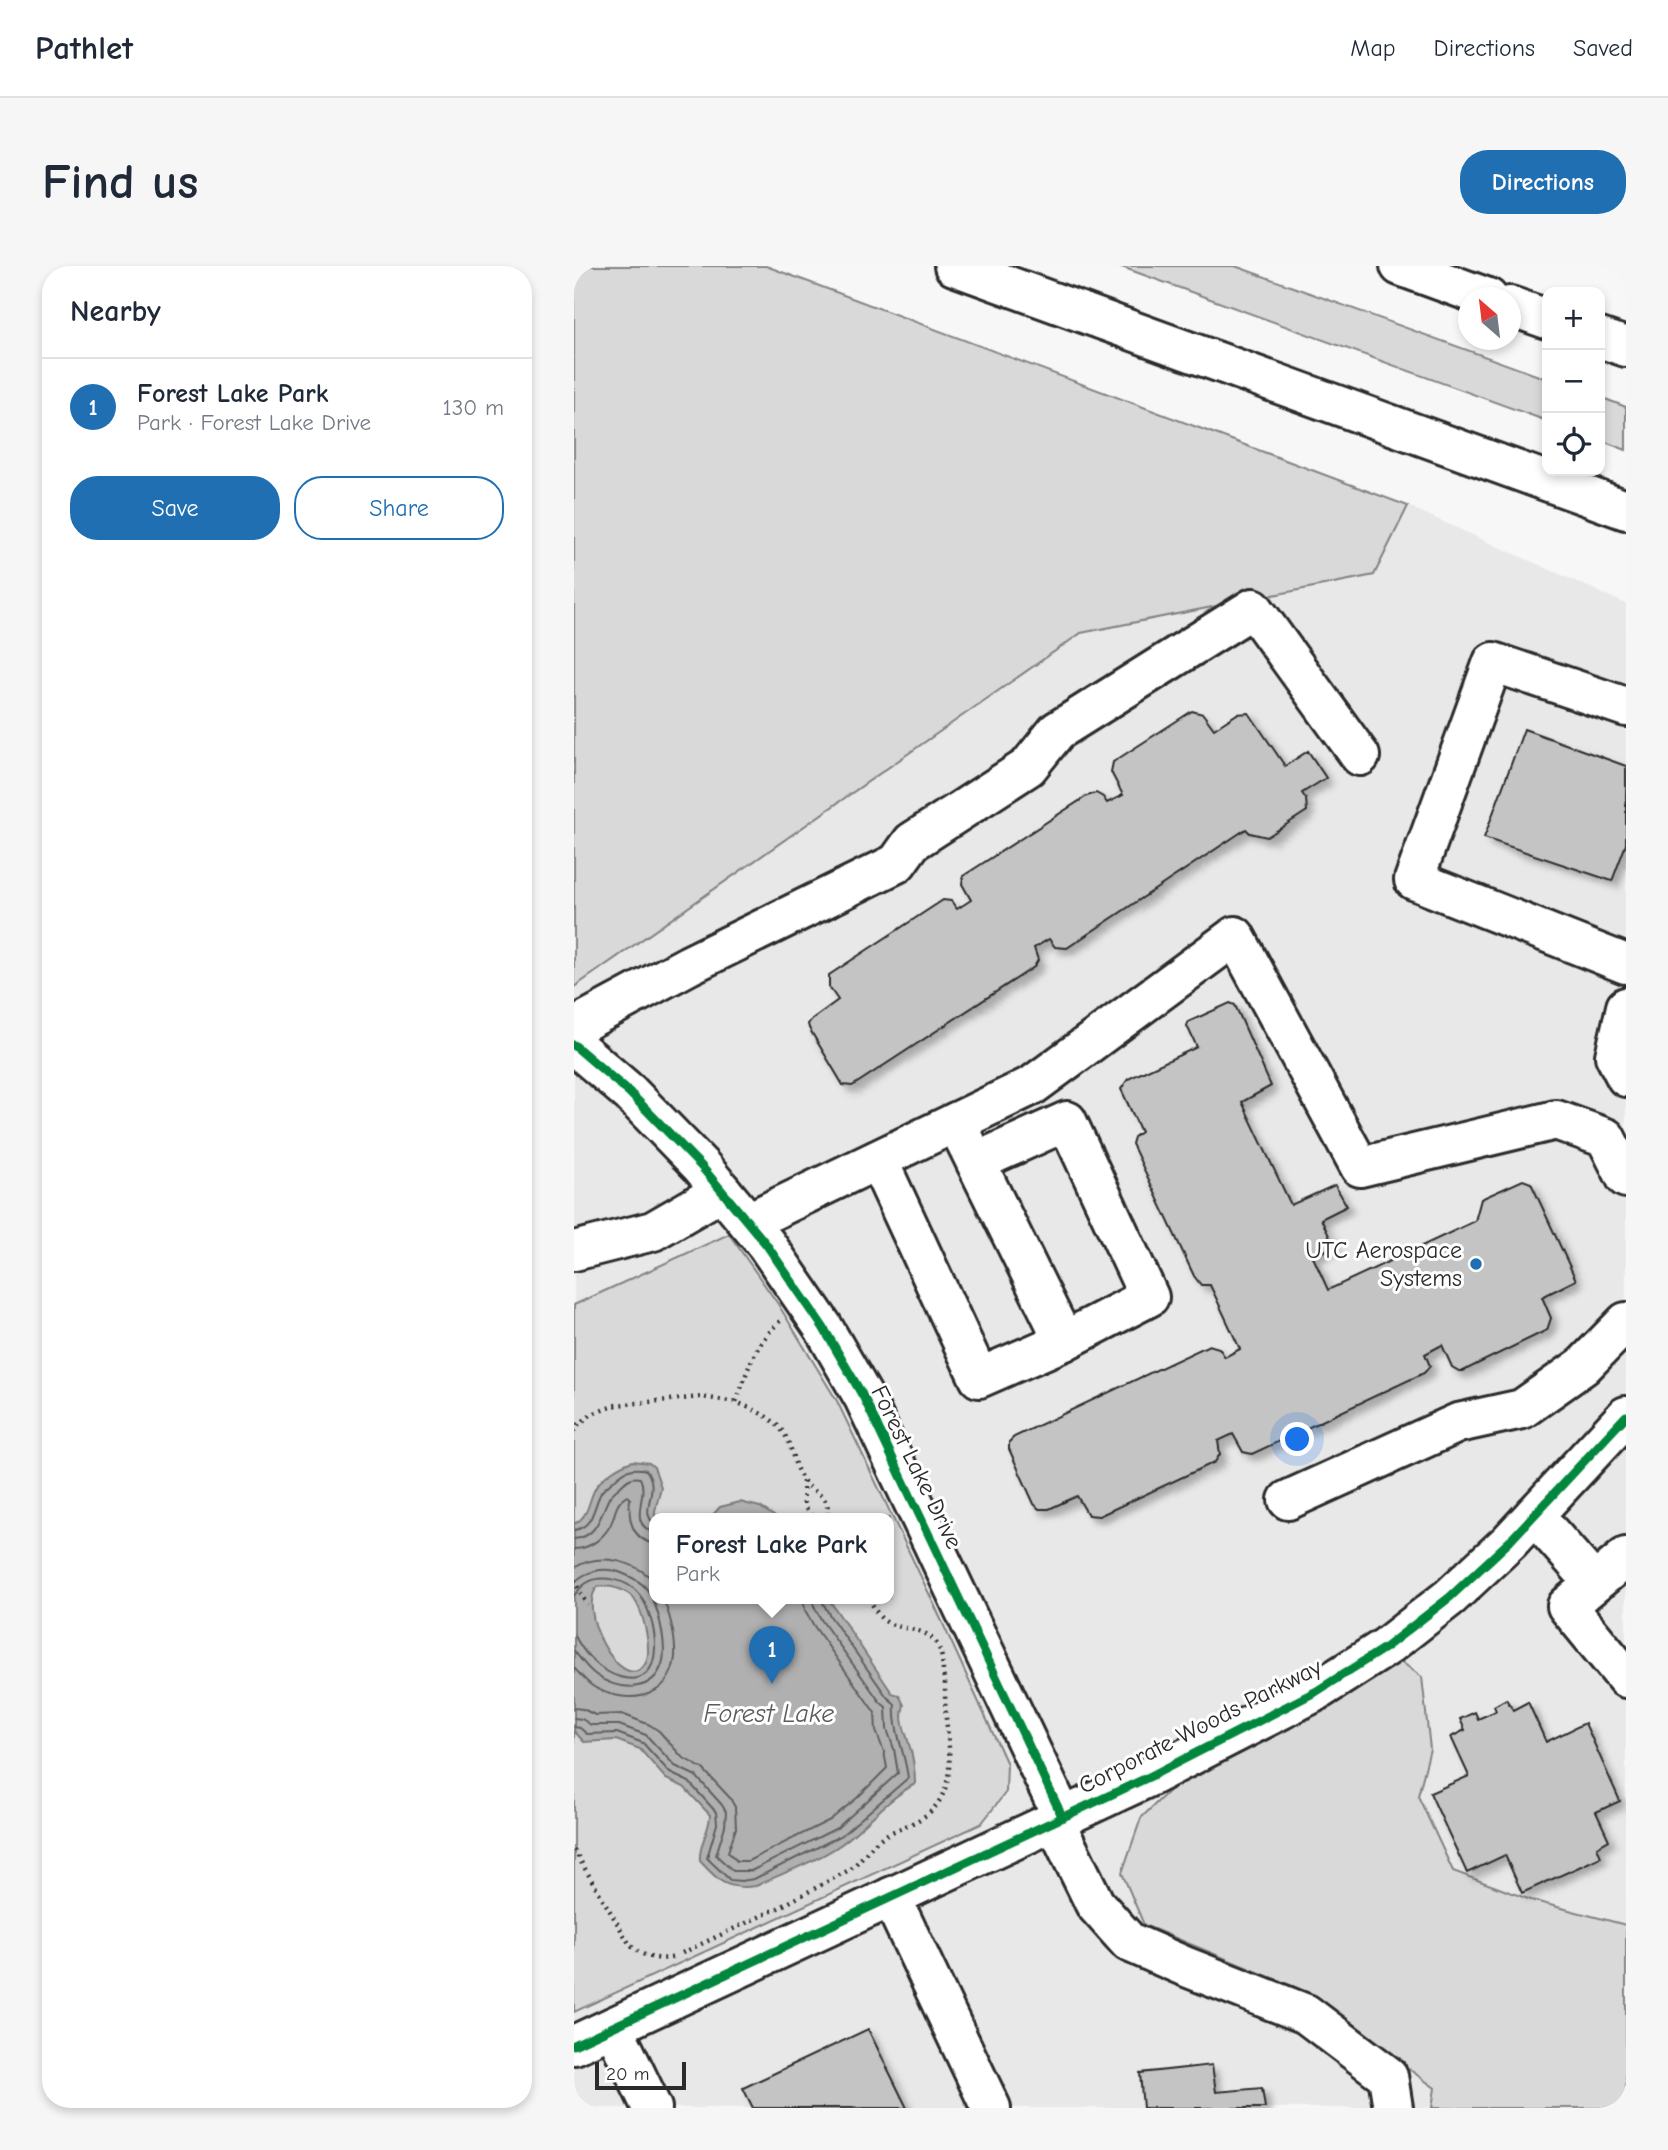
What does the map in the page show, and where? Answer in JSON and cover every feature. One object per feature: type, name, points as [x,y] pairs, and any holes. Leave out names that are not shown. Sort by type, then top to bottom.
[{"type":"main road","points":[[954,266],[1626,510]]},
{"type":"main road","points":[[1400,266],[1458,287]]},
{"type":"main road","points":[[1521,310],[1542,317]]},
{"type":"main road","points":[[574,1027],[689,965],[897,863],[912,842],[1028,767],[1057,730],[1253,608],[1360,756]]},
{"type":"main road","points":[[1626,707],[1493,662],[1414,880],[1626,964]]},
{"type":"main road","points":[[748,1222],[1032,1085],[1235,936],[1360,1167],[1556,1121],[1606,1138],[1626,1178]]},
{"type":"main road","points":[[1626,1007],[1615,1056],[1626,1077]]},
{"type":"main road","name":"Forest Lake Drive","points":[[574,1045],[630,1093],[701,1166],[766,1244],[823,1327],[864,1398],[1095,1904],[1129,1942],[1306,2014],[1388,2076],[1393,2108]]},
{"type":"main road","points":[[878,1160],[979,1378],[1064,1341],[1149,1297],[1067,1121],[976,1162]]},
{"type":"main road","points":[[956,1122],[1064,1341]]},
{"type":"main road","points":[[574,1251],[653,1231],[722,1191]]},
{"type":"main road","points":[[1288,1500],[1458,1423],[1522,1409],[1583,1366],[1626,1322]]},
{"type":"main road","name":"Corporate Woods Parkway","points":[[574,2045],[1151,1776],[1329,1684],[1386,1647],[1450,1597],[1509,1542],[1626,1416]]},
{"type":"main road","points":[[1534,1515],[1594,1583]]},
{"type":"main road","points":[[1626,1557],[1567,1606],[1626,1678]]},
{"type":"main road","points":[[891,1897],[991,2108]]},
{"type":"main road","points":[[613,2027],[652,2108]]},
{"type":"path","points":[[736,1402],[754,1353],[773,1327],[803,1298]]},
{"type":"path","points":[[574,1431],[592,1414],[617,1405],[702,1397],[736,1402],[765,1414],[785,1435],[803,1480],[804,1505],[810,1513]]},
{"type":"path","points":[[803,1480],[824,1496],[829,1505],[829,1513]]},
{"type":"path","points":[[574,1580],[586,1603]]},
{"type":"path","points":[[574,1850],[630,1945],[644,1955],[660,1959],[675,1957],[778,1908],[849,1870],[884,1836],[905,1828],[931,1811],[939,1802],[947,1783],[950,1758],[943,1661],[934,1641],[920,1631],[885,1621],[873,1604]]},
{"type":"path","points":[[675,1957],[690,1992]]},
{"type":"shaded area","points":[[574,266],[669,266],[1408,506],[1626,604],[1626,2108],[574,2108]]},
{"type":"shaded area","points":[[574,266],[766,266],[1408,506],[1374,575],[1081,633],[574,987]]},
{"type":"shaded area","points":[[1119,266],[1235,266],[1458,347],[1458,350],[1467,350],[1542,377],[1542,419]]},
{"type":"shaded area","points":[[1605,399],[1626,407],[1626,450],[1605,442]]},
{"type":"shaded area","points":[[729,1234],[778,1304],[837,1401],[891,1513],[649,1513],[649,1604],[894,1604],[894,1520],[1007,1764],[1006,1792],[981,1824],[574,2012],[574,1305]]},
{"type":"shaded area","points":[[1392,1655],[1422,1677],[1430,1749],[1418,1796],[1453,1871],[1531,1900],[1626,1925],[1626,2108],[1432,2108],[1435,2088],[1297,1988],[1144,1925],[1122,1873],[1141,1818],[1190,1770]]},
{"type":"water","name":"Forest Lake","points":[[633,1461],[649,1463],[654,1467],[661,1487],[655,1513],[649,1513],[649,1604],[832,1604],[892,1693],[899,1695],[904,1705],[902,1720],[913,1759],[915,1784],[888,1803],[838,1846],[756,1886],[738,1887],[724,1883],[700,1861],[710,1815],[684,1787],[666,1779],[640,1749],[616,1740],[584,1742],[574,1731],[574,1524],[583,1517],[599,1483],[613,1471]],"holes":[[[599,1586],[618,1589],[634,1599],[641,1613],[648,1642],[647,1660],[644,1666],[634,1672],[623,1668],[603,1644],[592,1611],[593,1596]]]},
{"type":"water","points":[[740,1502],[760,1507],[769,1513],[715,1513],[720,1507]]},
{"type":"building","points":[[1192,711],[1203,714],[1214,729],[1237,714],[1249,713],[1285,766],[1308,751],[1326,778],[1302,793],[1306,799],[1307,811],[1267,837],[1250,833],[1246,829],[1067,948],[1055,947],[1049,939],[1034,948],[1038,960],[1034,967],[857,1083],[852,1086],[843,1085],[808,1024],[838,1000],[829,987],[829,975],[943,900],[951,901],[957,909],[971,900],[962,884],[963,876],[1087,796],[1096,793],[1107,803],[1123,795],[1111,772],[1113,762]]},
{"type":"building","points":[[1524,729],[1626,766],[1626,844],[1612,881],[1484,838]]},
{"type":"building","name":"UTC Aerospace Systems","points":[[1230,1003],[1235,1005],[1271,1086],[1242,1102],[1291,1205],[1335,1185],[1347,1206],[1321,1219],[1334,1246],[1313,1257],[1328,1290],[1475,1221],[1481,1199],[1523,1180],[1531,1183],[1576,1280],[1542,1297],[1551,1318],[1547,1330],[1463,1371],[1452,1367],[1442,1345],[1425,1354],[1430,1366],[1424,1373],[1252,1454],[1243,1452],[1233,1434],[1218,1441],[1220,1454],[1215,1462],[1099,1516],[1088,1515],[1077,1496],[1049,1509],[1039,1509],[1034,1504],[1009,1449],[1009,1442],[1014,1437],[1209,1345],[1219,1348],[1225,1357],[1240,1349],[1210,1285],[1201,1285],[1194,1276],[1132,1144],[1134,1137],[1141,1132],[1121,1089],[1128,1079],[1197,1047],[1187,1026],[1188,1022]]},
{"type":"building","points":[[1506,1699],[1513,1710],[1528,1702],[1546,1742],[1585,1723],[1620,1801],[1596,1812],[1609,1840],[1597,1847],[1601,1857],[1522,1893],[1505,1855],[1467,1873],[1430,1793],[1469,1776],[1451,1737],[1465,1730],[1460,1719],[1475,1712],[1478,1719],[1496,1711],[1494,1706]]},
{"type":"building","points":[[868,2029],[907,2108],[753,2108],[743,2088]]},
{"type":"building","points":[[1212,2065],[1216,2092],[1262,2088],[1265,2108],[1143,2108],[1140,2073]]},
{"type":"cycle path","points":[[574,1045],[630,1093],[701,1166],[766,1244],[823,1327],[864,1398],[1062,1816]]},
{"type":"cycle path","points":[[574,2045],[1151,1776],[1317,1691],[1386,1647],[1450,1597],[1509,1542],[1626,1416]]},
{"type":"place","name":"UTC Aerospace Systems","points":[[1476,1264]]},
{"type":"place","name":"Forest Lake Park","points":[[772,1684]]}]
